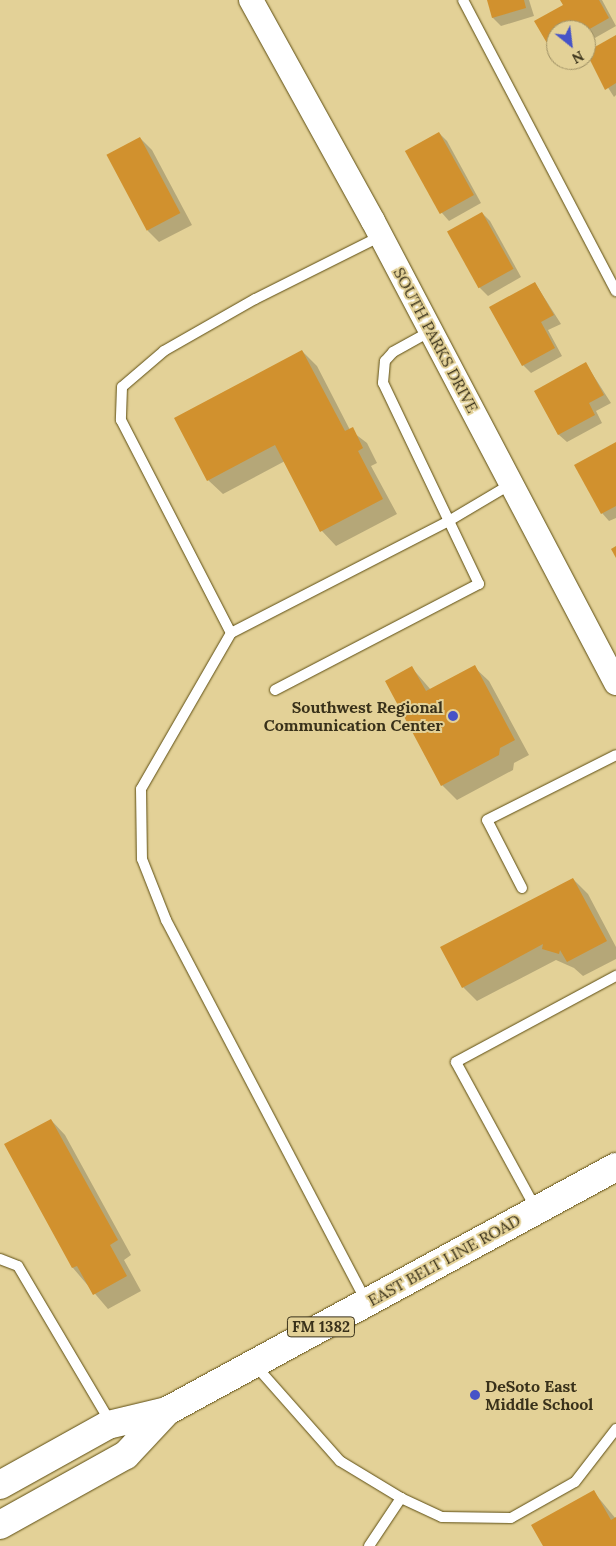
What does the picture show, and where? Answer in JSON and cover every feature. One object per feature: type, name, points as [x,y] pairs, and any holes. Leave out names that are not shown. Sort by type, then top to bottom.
[{"type":"main road","name":"EAST BELT LINE ROAD","points":[[0,1484],[112,1424],[167,1411],[616,1167]]},
{"type":"main road","name":"EAST BELT LINE ROAD","points":[[0,1525],[126,1455],[167,1411]]},
{"type":"street","name":"SOUTH PARKS DRIVE","points":[[251,0],[381,236],[616,683]]},
{"type":"lane","points":[[463,0],[616,291]]},
{"type":"lane","points":[[231,633],[121,420],[122,387],[164,351],[254,299],[381,236]]},
{"type":"lane","points":[[275,690],[479,584],[447,522],[382,383],[385,361],[393,352],[431,332]]},
{"type":"lane","points":[[367,1302],[166,920],[142,859],[140,789],[231,633],[447,522],[511,484]]},
{"type":"lane","points":[[522,888],[488,820],[616,754]]},
{"type":"lane","points":[[536,1210],[456,1062],[615,980]]},
{"type":"lane","points":[[0,1259],[18,1266],[112,1424]]},
{"type":"lane","points":[[254,1364],[340,1462],[401,1498],[442,1517],[510,1518],[575,1482],[616,1430]]},
{"type":"lane","points":[[369,1546],[401,1498]]},
{"type":"building","points":[[487,0],[524,0],[526,8],[492,18]]},
{"type":"building","points":[[560,0],[599,0],[609,18],[596,25],[596,20],[546,20],[546,41],[534,21],[563,5]]},
{"type":"building","points":[[616,35],[616,83],[605,90],[595,70],[596,46]]},
{"type":"building","points":[[439,132],[474,195],[440,214],[405,151]]},
{"type":"building","points":[[140,137],[180,213],[147,231],[106,155]]},
{"type":"building","points":[[482,212],[514,269],[479,288],[447,231]]},
{"type":"building","points":[[535,282],[554,315],[541,322],[555,348],[522,366],[489,307]]},
{"type":"building","points":[[302,350],[345,431],[353,427],[363,448],[358,451],[383,499],[320,532],[275,445],[207,481],[174,418]]},
{"type":"building","points":[[586,362],[604,395],[589,403],[595,415],[558,435],[534,391]]},
{"type":"building","points":[[616,442],[616,506],[601,514],[574,465]]},
{"type":"building","points":[[616,546],[616,558],[611,549]]},
{"type":"building","name":"Southwest Regional Communication Center","points":[[475,665],[515,740],[500,748],[499,755],[441,786],[385,681],[412,666],[426,691]]},
{"type":"building","points":[[573,878],[607,941],[567,962],[560,950],[559,954],[542,949],[543,944],[462,988],[440,947]]},
{"type":"building","points":[[51,1119],[118,1240],[110,1245],[127,1276],[93,1295],[77,1266],[72,1268],[4,1144]]},
{"type":"building","points":[[594,1490],[611,1520],[616,1517],[616,1546],[543,1546],[531,1525]]},
{"type":"place","name":"Southwest Regional Communication Center","points":[[453,716]]},
{"type":"place","name":"DeSoto East Middle School","points":[[475,1395]]}]
